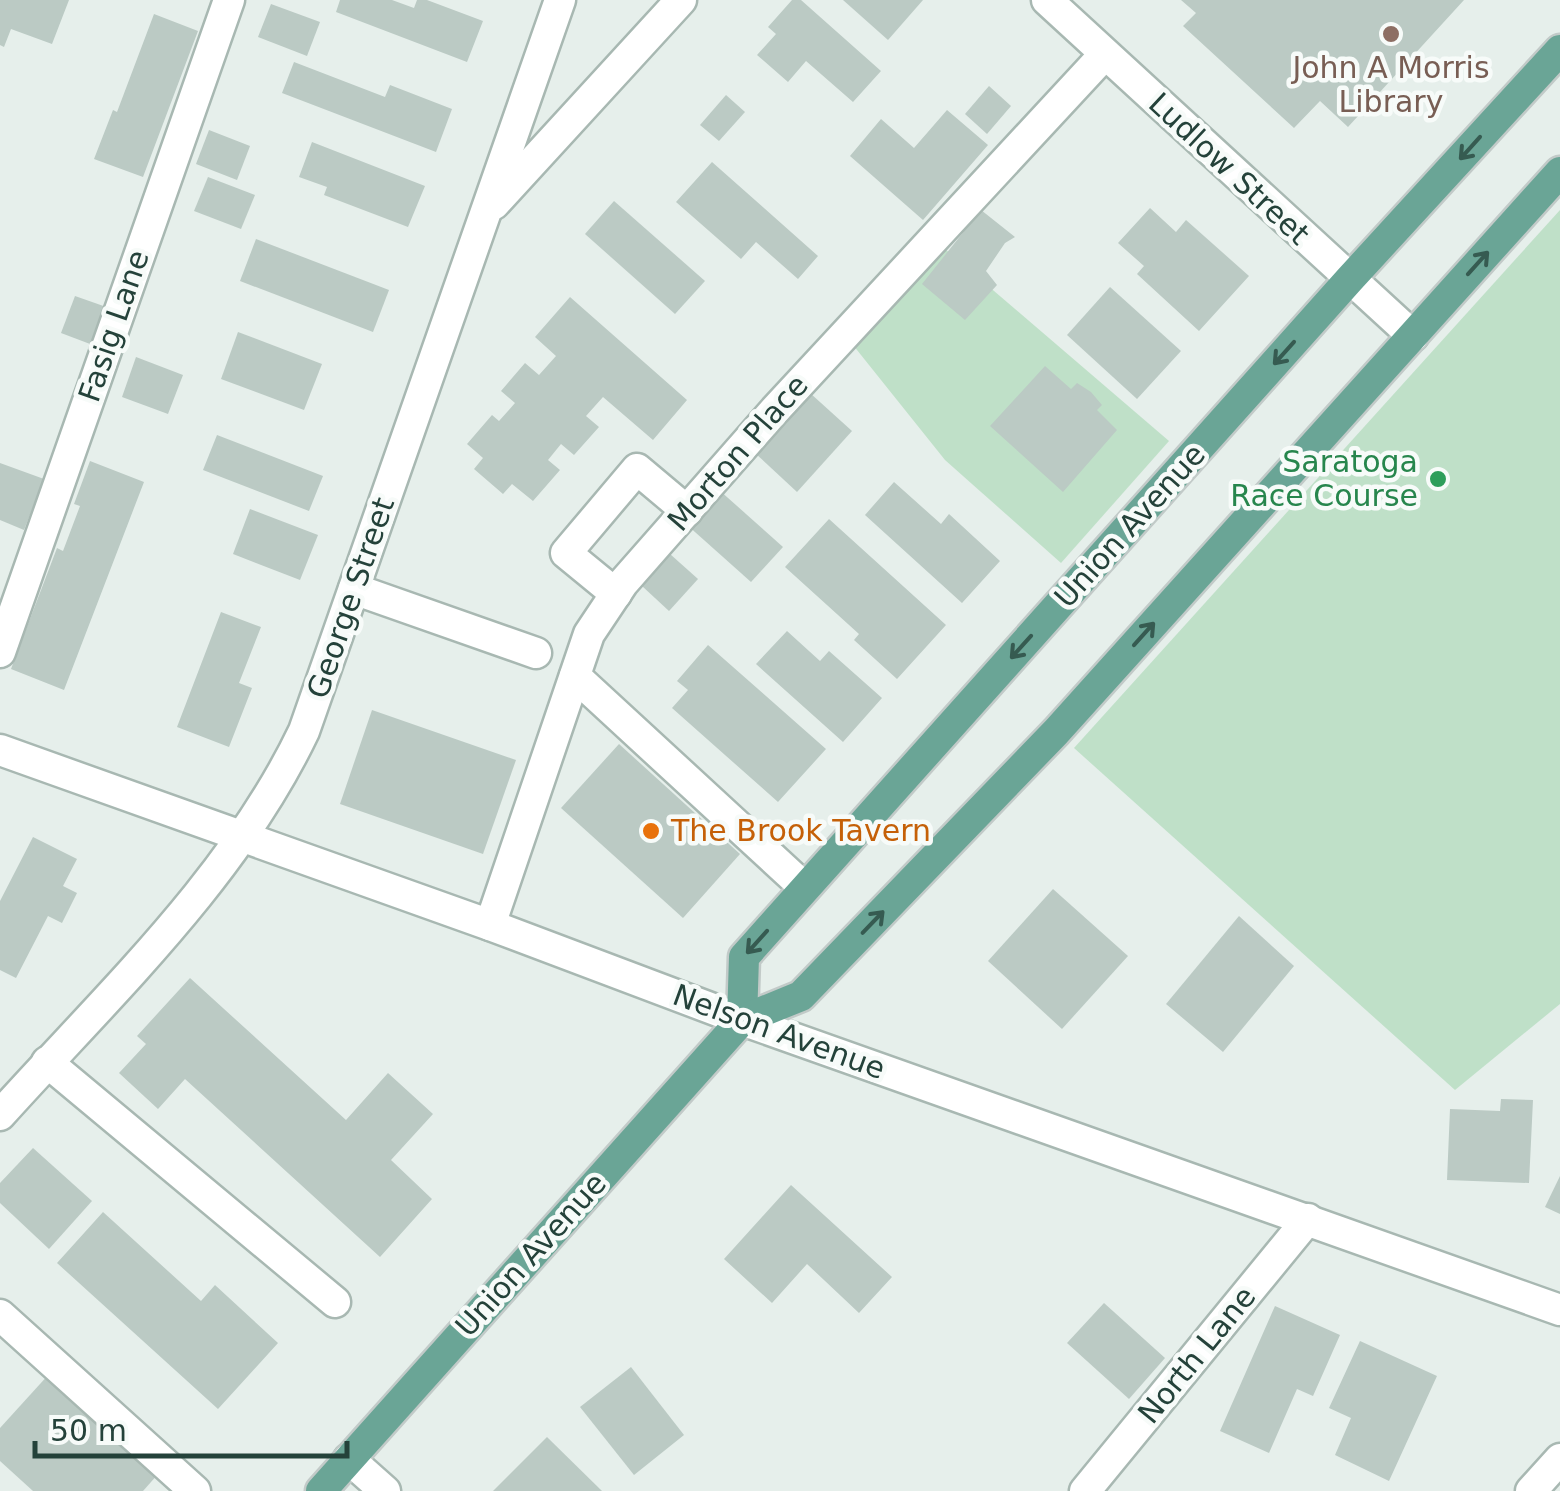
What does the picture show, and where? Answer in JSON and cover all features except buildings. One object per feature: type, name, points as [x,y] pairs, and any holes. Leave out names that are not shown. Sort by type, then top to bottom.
[{"type":"main road","name":"Union Avenue","points":[[742,1020],[744,956],[1560,50]]},
{"type":"main road","name":"Union Avenue","points":[[320,1491],[742,1020],[801,996],[1056,732],[1560,172]]},
{"type":"street","name":"Fasig Lane","points":[[0,652],[229,0]]},
{"type":"street","name":"George Street","points":[[0,1116],[186,909],[279,784],[304,731],[560,0]]},
{"type":"street","points":[[486,213],[681,0]]},
{"type":"street","name":"Ludlow Street","points":[[1046,0],[1412,336]]},
{"type":"street","name":"Morton Place","points":[[490,925],[589,634],[616,594],[774,410],[1104,54]]},
{"type":"street","points":[[616,594],[566,553],[637,468],[687,510]]},
{"type":"street","points":[[354,588],[536,653]]},
{"type":"street","points":[[575,676],[805,888]]},
{"type":"street","name":"Nelson Avenue","points":[[0,750],[490,925],[742,1020],[1560,1310]]},
{"type":"street","points":[[48,1062],[334,1302]]},
{"type":"street","name":"North Lane","points":[[1085,1491],[1308,1218]]},
{"type":"street","points":[[0,1315],[194,1491]]},
{"type":"street","points":[[349,1459],[384,1491]]},
{"type":"street","points":[[1531,1491],[1560,1459]]},
{"type":"green space","name":"Saratoga Race Course","points":[[1560,210],[1560,1004],[1455,1090],[1074,748]]},
{"type":"green space","points":[[945,249],[1169,441],[1061,563],[945,460],[853,345]]},
{"type":"place","name":"John A Morris Library","points":[[1391,34]]},
{"type":"place","name":"Saratoga Race Course","points":[[1438,479]]},
{"type":"place","name":"The Brook Tavern","points":[[651,831]]}]
